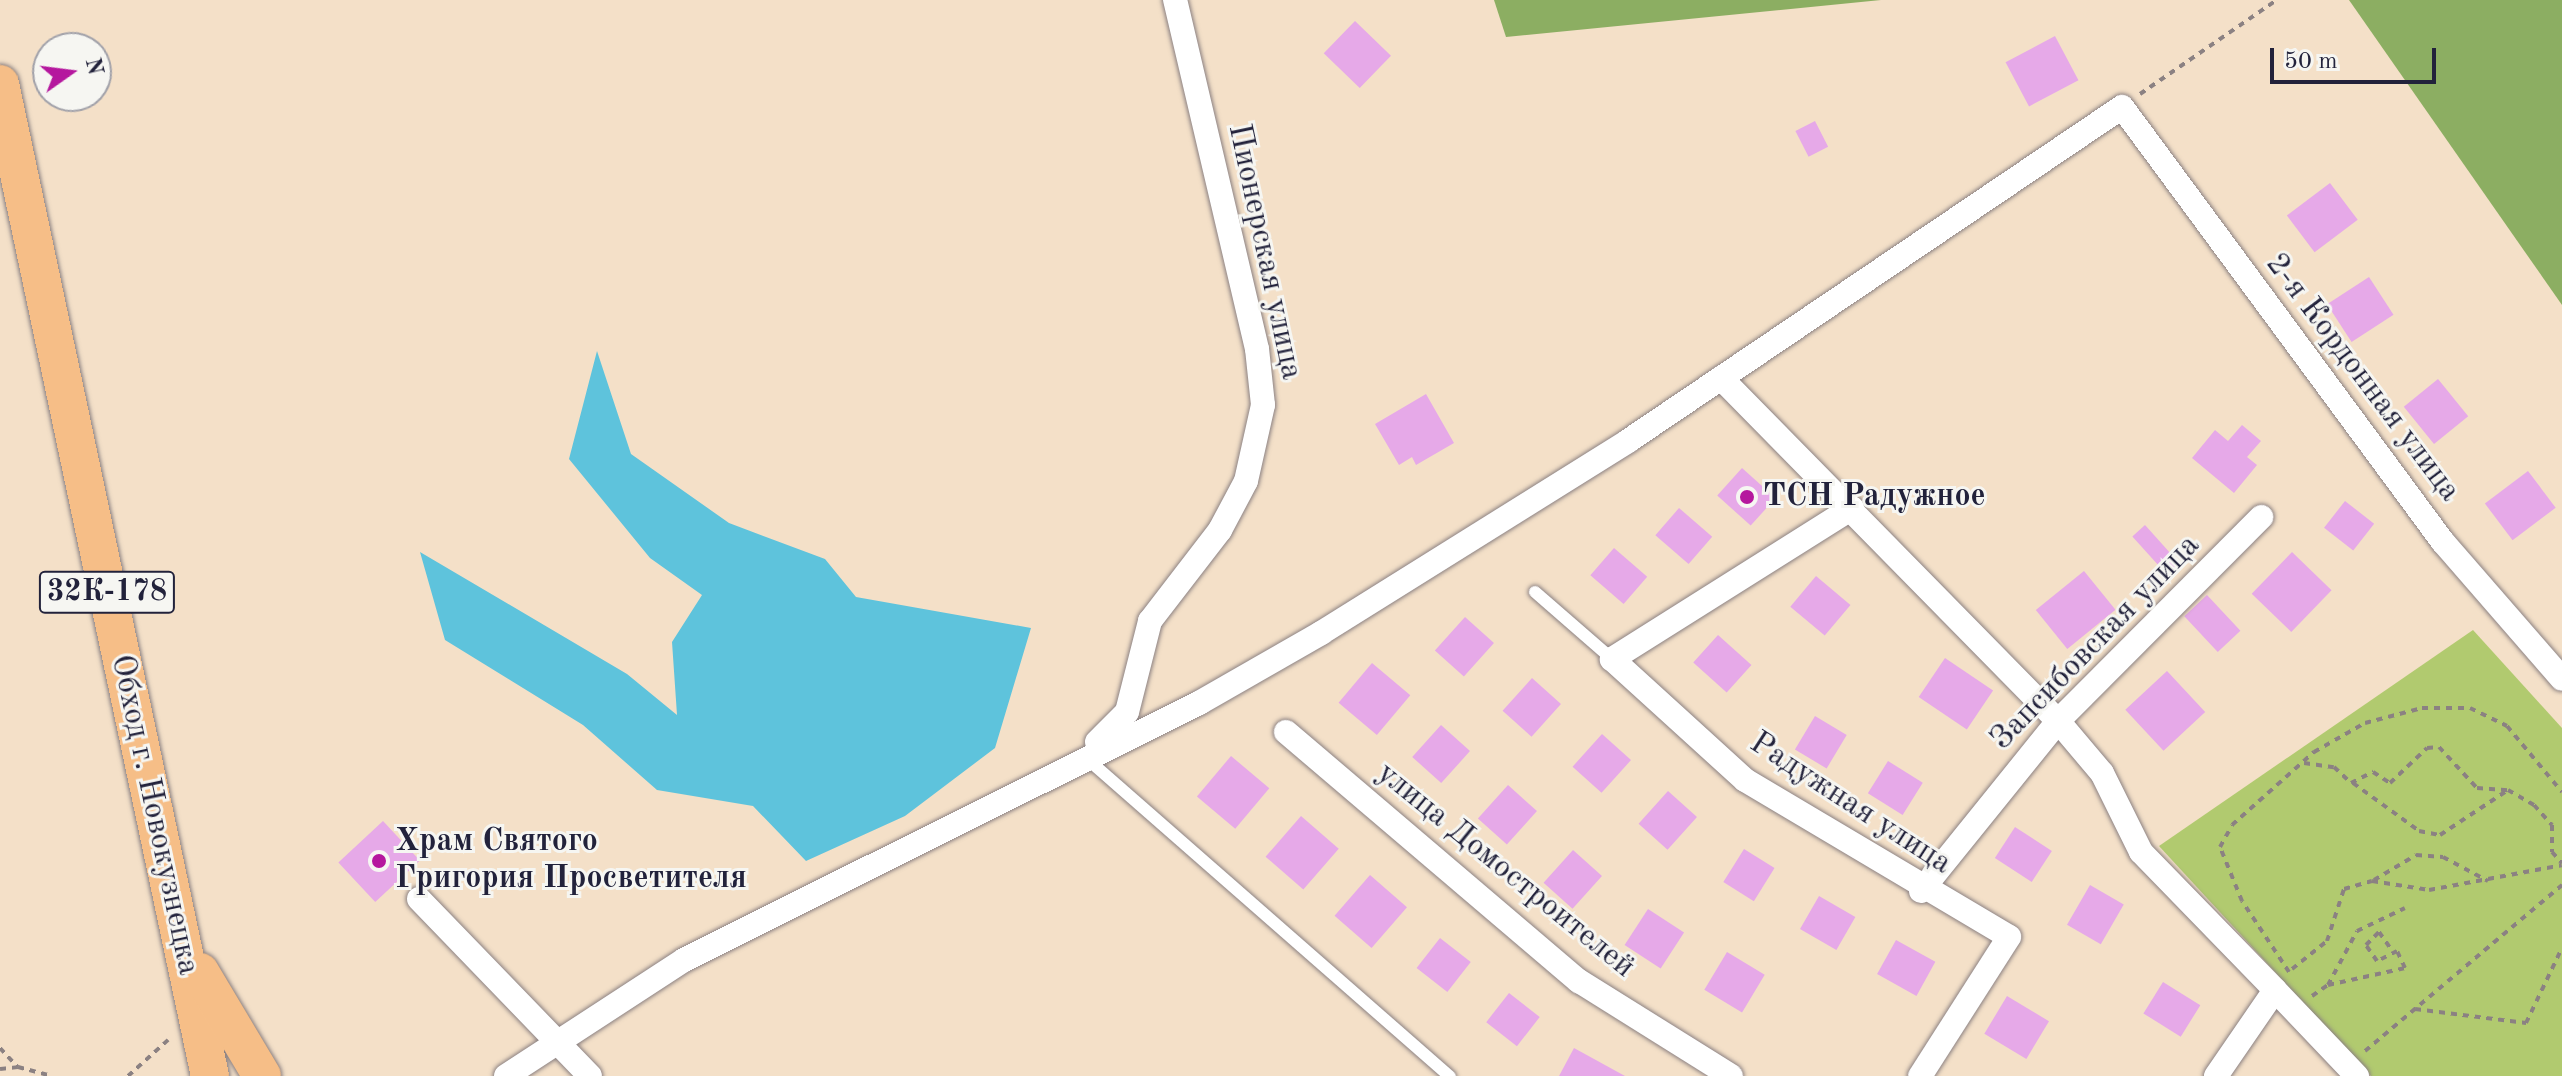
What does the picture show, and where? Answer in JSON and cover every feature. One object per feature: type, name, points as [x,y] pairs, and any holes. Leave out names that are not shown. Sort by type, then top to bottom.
[{"type":"main road","name":"Обход г. Новокузнецка","points":[[0,84],[210,1076]]},
{"type":"main road","points":[[179,935],[262,1076]]},
{"type":"street","name":"Пионерская улица","points":[[1084,755],[1127,712],[1150,621],[1220,530],[1246,481],[1263,405],[1257,349],[1175,0]]},
{"type":"street","points":[[506,1076],[550,1042],[684,960],[1084,755],[1199,703],[1321,633],[1721,378],[2122,107]]},
{"type":"street","name":"2-я Кордонная улица","points":[[2122,107],[2443,542],[2562,679]]},
{"type":"street","points":[[1721,378],[2058,721],[2102,773],[2141,852],[2353,1071]]},
{"type":"street","points":[[1612,659],[1852,508]]},
{"type":"street","name":"Запсибовская улица","points":[[1921,891],[2058,721],[2261,517]]},
{"type":"street","name":"Радужная улица","points":[[1612,659],[1745,780],[1921,891],[2009,937],[1920,1076]]},
{"type":"street","name":"улица Домостроителей","points":[[1286,732],[1579,981],[1731,1076]]},
{"type":"street","points":[[419,899],[550,1042],[590,1076]]},
{"type":"street","points":[[2216,1076],[2275,990]]},
{"type":"lane","points":[[1535,592],[1612,659]]},
{"type":"lane","points":[[1084,755],[1450,1076]]},
{"type":"path","points":[[2122,107],[2277,0]]},
{"type":"path","points":[[2292,969],[2242,901],[2220,847],[2232,825],[2301,764],[2365,723],[2422,708],[2470,708],[2507,726],[2562,792]]},
{"type":"path","points":[[2351,783],[2373,772],[2390,783],[2427,748],[2439,747],[2477,788],[2508,790],[2552,825],[2552,852],[2562,864],[2490,882],[2429,890],[2372,881]]},
{"type":"path","points":[[2301,764],[2334,767],[2351,783],[2419,831],[2440,835],[2508,790]]},
{"type":"path","points":[[2275,990],[2292,969],[2327,941],[2344,889],[2372,881],[2416,855],[2443,857],[2490,882]]},
{"type":"path","points":[[2353,1071],[2415,1009],[2562,885]]},
{"type":"path","points":[[2298,1013],[2328,985],[2357,931],[2405,908]]},
{"type":"path","points":[[2328,985],[2405,968],[2391,949],[2388,937],[2369,937],[2368,955],[2377,961]]},
{"type":"path","points":[[2415,1009],[2526,1023],[2562,948]]},
{"type":"path","points":[[2371,974],[2377,961],[2391,949]]},
{"type":"path","points":[[128,1076],[168,1040]]},
{"type":"path","points":[[0,1048],[18,1067]]},
{"type":"path","points":[[0,1069],[18,1067],[51,1076]]},
{"type":"green space","points":[[1494,0],[1881,0],[1506,37]]},
{"type":"green space","points":[[2349,0],[2562,0],[2562,305]]},
{"type":"green space","points":[[2473,630],[2562,728],[2562,1076],[2371,1076],[2159,846]]},
{"type":"water","points":[[597,351],[631,454],[729,523],[825,559],[856,597],[1031,628],[995,748],[905,816],[806,861],[753,806],[657,790],[583,725],[445,640],[420,552],[627,674],[677,715],[672,642],[702,595],[650,558],[569,459]]},
{"type":"building","points":[[1355,21],[1391,56],[1360,88],[1324,53]]},
{"type":"building","points":[[2055,36],[2078,80],[2029,106],[2006,62]]},
{"type":"building","points":[[1815,121],[1828,147],[1809,157],[1795,131]]},
{"type":"building","points":[[2330,183],[2358,220],[2315,252],[2287,215]]},
{"type":"building","points":[[2369,277],[2394,315],[2352,342],[2327,304]]},
{"type":"building","points":[[2438,379],[2468,416],[2434,444],[2404,407]]},
{"type":"building","points":[[1426,394],[1454,443],[1416,465],[1412,457],[1399,465],[1375,424]]},
{"type":"building","points":[[2242,425],[2261,441],[2247,457],[2257,465],[2234,493],[2192,458],[2215,430],[2228,441]]},
{"type":"building","name":"ТСН Радужное","points":[[1742,468],[1775,498],[1751,526],[1717,495]]},
{"type":"building","points":[[2528,471],[2556,508],[2513,540],[2485,503]]},
{"type":"building","points":[[2345,501],[2374,524],[2353,551],[2324,528]]},
{"type":"building","points":[[1679,508],[1712,537],[1689,564],[1655,535]]},
{"type":"building","points":[[2145,525],[2181,565],[2168,577],[2132,536]]},
{"type":"building","points":[[1614,548],[1647,577],[1624,604],[1590,575]]},
{"type":"building","points":[[2292,552],[2332,590],[2291,632],[2252,594]]},
{"type":"building","points":[[2084,571],[2115,610],[2067,649],[2036,610]]},
{"type":"building","points":[[1816,576],[1850,605],[1825,636],[1790,607]]},
{"type":"building","points":[[2207,595],[2240,631],[2218,652],[2184,616]]},
{"type":"building","points":[[1465,617],[1494,643],[1464,677],[1435,650]]},
{"type":"building","points":[[1718,635],[1751,665],[1727,693],[1693,662]]},
{"type":"building","points":[[1945,658],[1993,690],[1967,729],[1919,697]]},
{"type":"building","points":[[1372,663],[1410,695],[1377,735],[1339,703]]},
{"type":"building","points":[[2167,671],[2205,712],[2164,751],[2125,710]]},
{"type":"building","points":[[1532,678],[1561,704],[1532,737],[1503,711]]},
{"type":"building","points":[[1815,716],[1847,735],[1827,768],[1795,749]]},
{"type":"building","points":[[1441,725],[1470,751],[1441,783],[1412,757]]},
{"type":"building","points":[[1602,734],[1631,760],[1602,793],[1573,767]]},
{"type":"building","points":[[1231,756],[1269,788],[1235,829],[1197,797]]},
{"type":"building","points":[[1888,761],[1923,783],[1903,815],[1868,793]]},
{"type":"building","points":[[1508,785],[1537,811],[1507,845],[1478,818]]},
{"type":"building","points":[[1668,791],[1697,817],[1668,850],[1639,824]]},
{"type":"building","points":[[1301,816],[1339,849],[1303,890],[1266,857]]},
{"type":"building","name":"Храм Святого Григория Просветителя","points":[[383,821],[420,860],[375,902],[338,863]]},
{"type":"building","points":[[2015,827],[2052,851],[2032,882],[1995,858]]},
{"type":"building","points":[[1744,849],[1775,868],[1754,901],[1723,882]]},
{"type":"building","points":[[1573,850],[1602,876],[1573,909],[1544,883]]},
{"type":"building","points":[[1370,875],[1407,907],[1372,948],[1335,916]]},
{"type":"building","points":[[2090,885],[2124,904],[2101,944],[2067,925]]},
{"type":"building","points":[[1819,896],[1855,917],[1836,950],[1800,929]]},
{"type":"building","points":[[1648,909],[1684,932],[1661,968],[1625,945]]},
{"type":"building","points":[[1440,938],[1471,962],[1447,992],[1417,968]]},
{"type":"building","points":[[1896,940],[1935,962],[1916,996],[1877,974]]},
{"type":"building","points":[[1727,952],[1765,975],[1742,1012],[1704,990]]},
{"type":"building","points":[[2163,982],[2200,1005],[2181,1037],[2143,1013]]},
{"type":"building","points":[[1509,993],[1540,1017],[1517,1046],[1486,1022]]},
{"type":"building","points":[[2007,996],[2049,1021],[2026,1059],[1984,1034]]},
{"type":"building","points":[[1574,1048],[1625,1076],[1559,1076]]},
{"type":"place","name":"ТСН Радужное","points":[[1747,497]]},
{"type":"place","name":"Храм Святого Григория Просветителя","points":[[379,861]]}]
